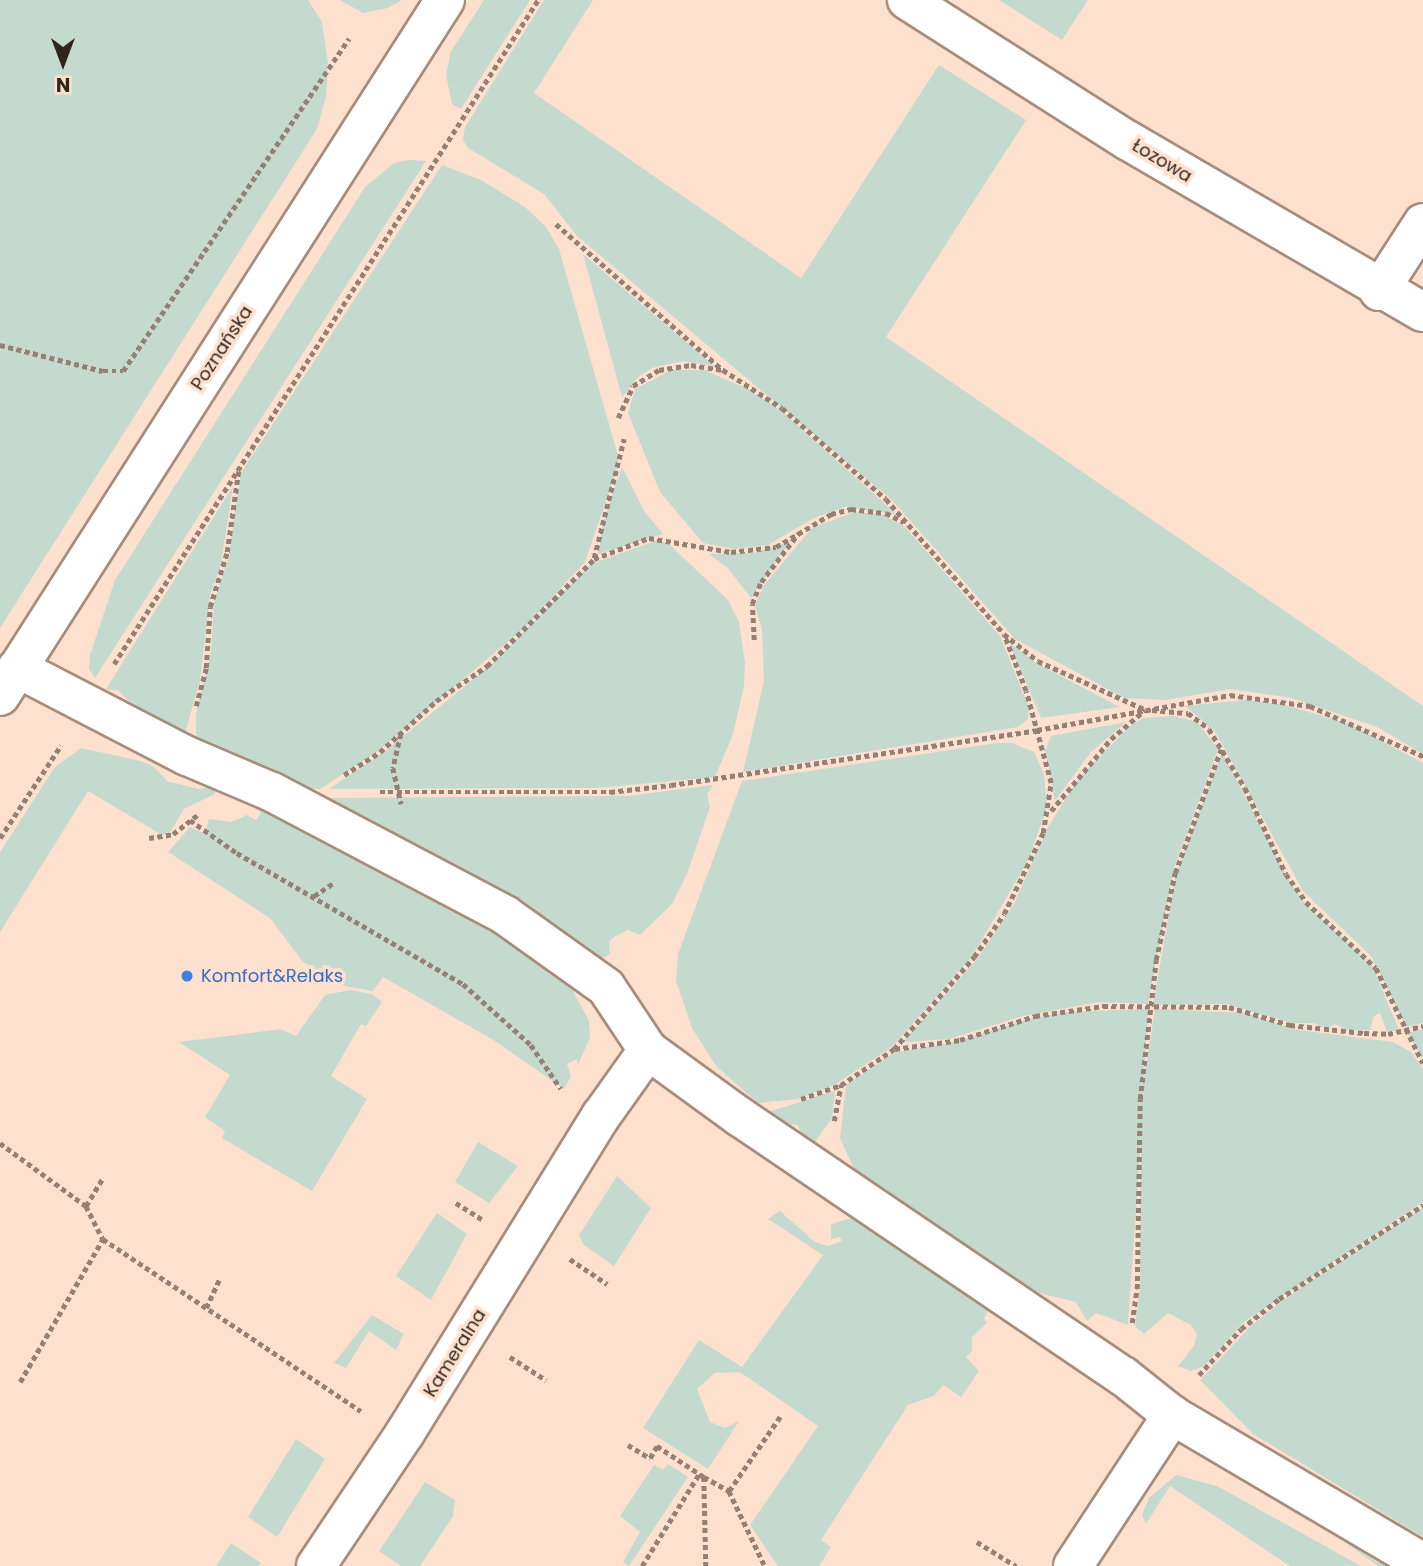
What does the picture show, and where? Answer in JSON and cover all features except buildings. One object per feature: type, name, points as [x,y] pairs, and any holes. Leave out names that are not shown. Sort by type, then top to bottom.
[{"type":"street","name":"Poznańska","points":[[9,682],[445,0]]},
{"type":"street","name":"Łozowa","points":[[907,0],[1127,140],[1379,290],[1423,312]]},
{"type":"street","points":[[1379,290],[1423,223]]},
{"type":"street","points":[[9,682],[89,703],[187,756],[272,792],[505,915],[606,987],[648,1050],[831,1181],[1123,1376],[1169,1413],[1423,1563]]},
{"type":"street","name":"Kameralna","points":[[316,1566],[405,1433],[590,1137],[648,1050]]},
{"type":"street","points":[[1073,1566],[1137,1468],[1169,1413]]},
{"type":"path","points":[[0,838],[538,0]]},
{"type":"path","points":[[0,345],[103,371],[123,371],[349,38]]},
{"type":"path","points":[[555,225],[723,370],[782,408],[908,524],[1004,634],[1038,661],[1146,710],[1188,713],[1199,718],[1221,749],[1286,874],[1306,902],[1376,968],[1404,1031],[1423,1063]]},
{"type":"path","points":[[618,418],[633,386],[659,370],[691,365],[723,370]]},
{"type":"path","points":[[594,559],[624,439]]},
{"type":"path","points":[[187,756],[205,668],[210,607],[227,552],[240,463]]},
{"type":"path","points":[[342,776],[380,752],[436,701],[486,666],[594,559],[649,538],[731,552],[776,547],[831,514],[851,509],[886,513],[908,524]]},
{"type":"path","points":[[754,640],[752,604],[761,582],[798,534]]},
{"type":"path","points":[[1004,634],[1037,730],[1051,783],[1050,812]]},
{"type":"path","points":[[372,792],[610,792],[728,779],[1037,730],[1230,695],[1287,702],[1345,718],[1423,756]]},
{"type":"path","points":[[831,1181],[841,1085],[894,1049],[939,1003],[1004,914],[1050,812],[1111,739],[1146,710]]},
{"type":"path","points":[[1123,1376],[1137,1289],[1140,1099],[1150,1006],[1175,873],[1221,749]]},
{"type":"path","points":[[149,838],[173,834],[209,809],[272,792]]},
{"type":"path","points":[[190,820],[237,853],[463,984],[531,1045],[564,1092]]},
{"type":"path","points":[[894,1049],[960,1040],[1035,1016],[1103,1006],[1229,1007],[1311,1029],[1404,1031],[1423,1026]]},
{"type":"path","points":[[0,1143],[86,1206],[103,1239],[368,1415],[405,1433]]},
{"type":"path","points":[[86,1206],[102,1179]]},
{"type":"path","points":[[456,1203],[485,1221]]},
{"type":"path","points":[[1169,1413],[1241,1329],[1423,1205]]},
{"type":"path","points":[[20,1382],[103,1239]]},
{"type":"path","points":[[561,1253],[607,1284]]},
{"type":"path","points":[[205,1308],[219,1280]]},
{"type":"path","points":[[504,1353],[546,1380]]},
{"type":"path","points":[[729,1491],[782,1413]]},
{"type":"path","points":[[628,1445],[650,1458],[657,1446],[729,1491],[765,1566]]},
{"type":"path","points":[[642,1566],[701,1475]]},
{"type":"path","points":[[701,1475],[706,1566]]},
{"type":"path","points":[[977,1542],[1016,1566]]},
{"type":"green space","points":[[0,0],[308,0],[322,22],[328,63],[326,97],[317,129],[0,628]]},
{"type":"green space","points":[[340,0],[402,0],[388,8],[363,13]]},
{"type":"green space","points":[[484,0],[530,0],[461,109],[452,104],[446,75],[451,51]]},
{"type":"green space","points":[[544,0],[593,0],[534,93],[801,278],[939,65],[1026,120],[886,337],[1423,706],[1423,754],[1377,727],[1291,698],[1231,689],[1165,700],[1124,698],[1015,639],[892,500],[577,236],[544,194],[468,148],[463,140],[465,127]]},
{"type":"green space","points":[[999,0],[1088,0],[1062,40]]},
{"type":"green space","points":[[426,161],[95,678],[89,669],[90,655],[115,580],[365,187],[394,163]]},
{"type":"green space","points":[[442,165],[481,180],[525,207],[546,227],[559,249],[619,459],[617,469],[585,562],[524,628],[378,751],[320,789],[302,789],[199,744],[196,735],[196,713],[211,652],[214,602],[228,559],[241,473]]},
{"type":"green space","points":[[583,254],[714,366],[683,361],[652,368],[639,376],[622,397]]},
{"type":"green space","points":[[671,370],[704,370],[750,390],[784,413],[896,514],[845,507],[812,519],[768,545],[734,549],[703,543],[660,492],[628,413],[635,389]]},
{"type":"green space","points":[[622,467],[644,511],[663,534],[598,554],[603,522]]},
{"type":"green space","points":[[233,486],[221,564],[210,595],[200,680],[184,737],[142,715],[119,691],[106,689]]},
{"type":"green space","points":[[854,512],[881,514],[905,527],[1000,636],[1029,708],[1028,719],[1018,727],[743,772],[764,681],[762,629],[755,606],[764,585],[812,528]]},
{"type":"green space","points":[[658,540],[670,545],[728,600],[739,622],[745,663],[744,686],[733,734],[715,777],[597,788],[329,789],[384,752],[492,664],[591,564]]},
{"type":"green space","points":[[790,541],[751,598],[727,567],[709,554],[754,553]]},
{"type":"green space","points":[[1009,642],[1036,663],[1120,707],[1041,718]]},
{"type":"green space","points":[[1246,700],[1281,704],[1350,724],[1423,763],[1423,1023],[1406,1027],[1371,956],[1303,891],[1215,731],[1185,706]]},
{"type":"green space","points":[[1173,716],[1197,722],[1218,749],[1174,868],[1148,1004],[1099,1002],[1023,1016],[949,1039],[903,1042],[978,958],[1014,904],[1048,827],[1079,778],[1130,726],[1143,718]]},
{"type":"green space","points":[[1126,722],[1091,752],[1055,801],[1045,751],[1051,736]]},
{"type":"green space","points":[[1012,743],[1034,752],[1044,774],[1047,807],[1029,859],[973,955],[892,1047],[834,1085],[797,1099],[758,1103],[716,1066],[692,1028],[676,981],[678,954],[742,781]]},
{"type":"green space","points":[[81,748],[141,761],[154,767],[167,781],[198,789],[215,787],[215,794],[184,809],[171,831],[162,835],[88,791],[0,932],[0,852],[55,767]]},
{"type":"green space","points":[[1222,752],[1289,881],[1306,905],[1371,963],[1399,1030],[1387,1032],[1380,1013],[1374,1016],[1370,1030],[1348,1030],[1335,1024],[1328,1028],[1313,1023],[1292,1023],[1226,1004],[1153,1005],[1176,874]]},
{"type":"green space","points":[[713,785],[707,794],[710,807],[687,874],[672,904],[640,935],[628,930],[614,937],[609,942],[610,954],[603,958],[587,954],[312,798],[628,796]]},
{"type":"green space","points":[[260,805],[464,908],[570,985],[589,1021],[590,1038],[578,1065],[577,1059],[567,1064],[571,1076],[564,1089],[495,1041],[383,977],[373,991],[345,986],[303,962],[270,918],[168,852],[190,827],[205,834],[209,819],[231,822],[247,815],[256,820],[261,812],[255,808]]},
{"type":"green space","points":[[350,990],[372,994],[382,1002],[366,1026],[361,1024],[331,1076],[367,1099],[312,1191],[222,1138],[225,1131],[205,1117],[230,1075],[179,1042],[281,1029],[296,1036],[325,995]]},
{"type":"green space","points":[[1148,1009],[1144,1080],[1155,1009],[1246,1013],[1291,1029],[1393,1042],[1411,1052],[1423,1069],[1423,1202],[1244,1322],[1204,1366],[1191,1371],[1178,1366],[1194,1346],[1197,1334],[1191,1325],[1168,1313],[1144,1334],[1135,1326],[1140,1288],[1141,1138],[1128,1325],[1096,1313],[1087,1321],[1076,1302],[1022,1289],[858,1178],[840,1138],[846,1085],[894,1053],[954,1042],[1028,1019],[1067,1012]]},
{"type":"green space","points":[[1423,1029],[1423,1059],[1407,1033]]},
{"type":"green space","points":[[835,1091],[832,1118],[814,1143],[803,1138],[798,1125],[777,1122],[765,1113]]},
{"type":"green space","points":[[478,1142],[518,1166],[489,1203],[455,1182]]},
{"type":"green space","points":[[617,1176],[651,1208],[614,1266],[584,1245],[579,1235]]},
{"type":"green space","points":[[1423,1207],[1423,1537],[1253,1434],[1200,1380],[1250,1327],[1283,1300]]},
{"type":"green space","points":[[780,1211],[815,1242],[828,1246],[842,1241],[840,1237],[831,1239],[831,1224],[855,1217],[990,1307],[984,1318],[987,1323],[972,1337],[972,1351],[966,1357],[979,1371],[961,1397],[943,1385],[934,1396],[908,1405],[821,1540],[831,1547],[819,1566],[778,1566],[750,1525],[818,1426],[740,1372],[715,1373],[697,1389],[710,1422],[725,1428],[739,1421],[708,1469],[643,1428],[699,1340],[742,1367],[823,1255],[768,1219]]},
{"type":"green space","points":[[437,1213],[467,1234],[431,1300],[396,1276]]},
{"type":"green space","points":[[372,1315],[404,1334],[396,1350],[369,1331],[346,1368],[334,1363]]},
{"type":"green space","points":[[296,1439],[325,1459],[277,1537],[248,1517]]},
{"type":"green space","points":[[668,1464],[688,1477],[629,1566],[623,1562],[640,1532],[620,1516],[654,1465],[663,1470]]},
{"type":"green space","points":[[1176,1475],[1217,1486],[1361,1566],[1290,1566],[1170,1486],[1146,1524],[1142,1515],[1149,1498]]},
{"type":"green space","points":[[425,1482],[455,1500],[453,1516],[420,1566],[401,1566],[379,1551]]},
{"type":"green space","points":[[1324,1527],[1375,1561],[1389,1566],[1378,1566]]},
{"type":"green space","points":[[231,1543],[261,1563],[259,1566],[216,1566]]},
{"type":"place","name":"Komfort&Relaks","points":[[187,976]]}]
